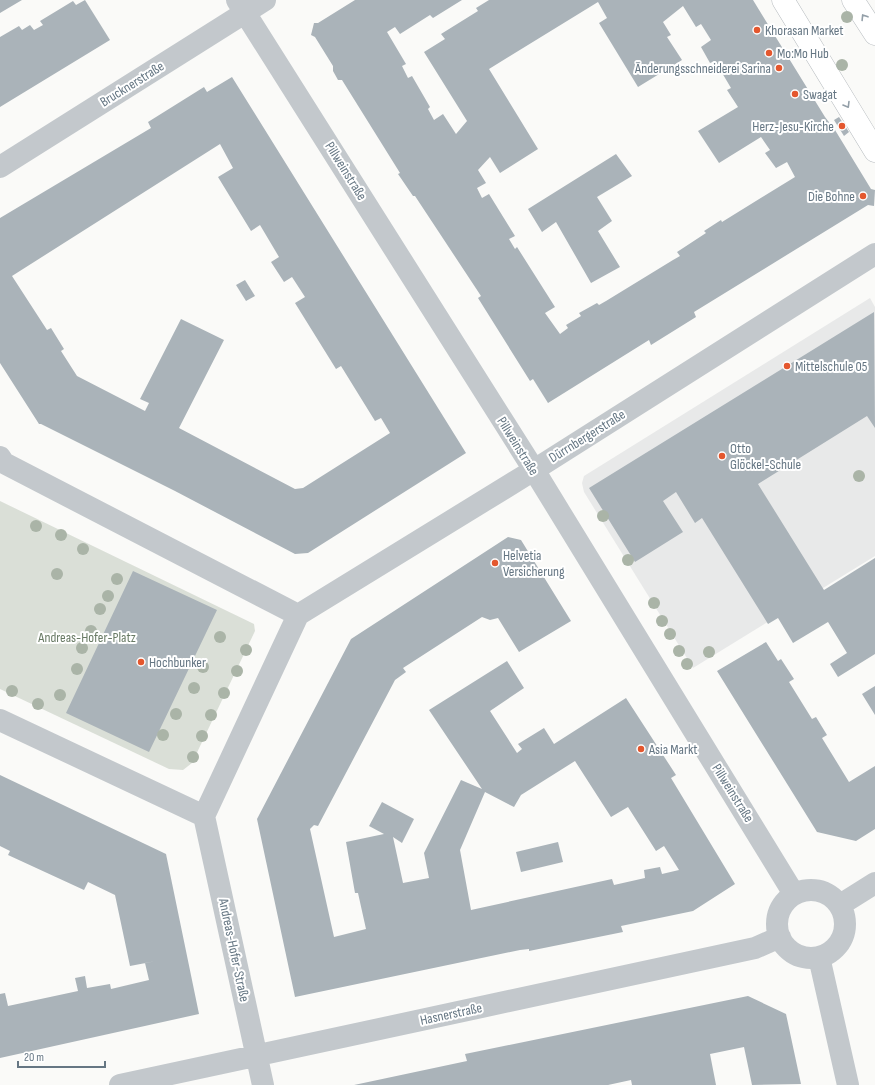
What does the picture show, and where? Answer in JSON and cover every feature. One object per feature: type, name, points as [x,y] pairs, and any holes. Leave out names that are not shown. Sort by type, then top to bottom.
[{"type":"main road","points":[[783,0],[875,151]]},
{"type":"main road","points":[[853,0],[875,34]]},
{"type":"street","name":"Brucknerstraße","points":[[0,167],[241,6],[265,0]]},
{"type":"street","name":"Pillweinstraße","points":[[241,6],[534,470],[794,894]]},
{"type":"street","name":"Dürrnbergerstraße","points":[[298,615],[534,470],[875,254]]},
{"type":"street","points":[[0,720],[204,816],[298,615],[2,460]]},
{"type":"street","name":"Andreas-Hofer-Straße","points":[[204,816],[263,1085]]},
{"type":"street","points":[[840,905],[875,883]]},
{"type":"street","points":[[806,890],[819,891],[831,896],[840,905],[845,917],[845,930],[840,942],[831,951],[819,957],[807,957],[796,954],[786,947],[780,937],[777,925],[779,913],[785,902],[794,894],[806,890]]},
{"type":"street","name":"Hasnerstraße","points":[[120,1085],[755,948],[780,937]]},
{"type":"street","points":[[819,957],[848,1085]]},
{"type":"shaded area","points":[[870,298],[875,307],[875,556],[693,668],[584,492],[582,483],[584,476]]},
{"type":"green space","name":"Andreas-Hofer-Platz","points":[[0,501],[254,624],[255,631],[192,763],[183,770],[169,769],[0,689]]},
{"type":"building","points":[[0,0],[22,0],[0,13]]},
{"type":"building","points":[[85,0],[110,40],[0,107],[0,37],[19,26],[22,30],[30,25],[34,30],[43,25],[40,21],[73,1],[76,5]]},
{"type":"building","points":[[355,0],[462,0],[433,18],[430,15],[400,34],[395,27],[387,32],[406,64],[402,66],[408,78],[412,76],[430,107],[428,109],[434,120],[443,114],[456,134],[467,121],[424,52],[445,39],[441,34],[478,11],[476,8],[489,0],[753,0],[871,189],[875,190],[874,206],[868,205],[694,312],[696,317],[651,345],[649,340],[548,403],[533,379],[530,381],[478,298],[481,296],[415,196],[413,196],[398,174],[400,173],[342,80],[338,80],[333,71],[333,66],[315,37],[311,35],[314,23],[318,23]],"holes":[[[598,2],[607,18],[599,23],[638,87],[682,60],[667,37],[671,35],[663,22],[683,6],[696,27],[701,24],[711,40],[701,47],[710,63],[715,61],[731,88],[727,90],[738,107],[698,131],[719,163],[761,137],[770,150],[765,153],[776,168],[787,162],[795,177],[722,222],[721,220],[704,231],[706,233],[677,252],[680,256],[599,305],[597,303],[579,313],[581,316],[566,325],[568,328],[560,334],[545,313],[555,307],[517,247],[515,249],[509,239],[515,236],[489,194],[482,198],[477,188],[486,183],[478,170],[490,157],[500,173],[538,149],[489,69]]]},
{"type":"building","points":[[232,77],[466,453],[308,553],[295,554],[175,491],[39,424],[0,363],[0,218],[151,128],[148,122],[204,87],[207,92]],"holes":[[[220,144],[233,168],[218,177],[251,231],[260,225],[279,257],[271,262],[284,282],[292,277],[305,297],[295,303],[336,369],[341,366],[375,421],[381,418],[390,433],[303,488],[295,489],[179,428],[224,340],[181,319],[140,399],[149,403],[145,411],[77,376],[61,351],[64,349],[51,328],[47,330],[12,276]]]},
{"type":"building","name":"Herz-Jesu-Kirche","points":[[839,117],[849,132],[844,136],[834,120]]},
{"type":"building","points":[[616,154],[632,176],[597,197],[612,221],[598,231],[620,267],[591,283],[556,222],[542,232],[528,209]]},
{"type":"building","points":[[245,280],[255,296],[246,301],[236,285]]},
{"type":"building","name":"Otto Glöckel-Schule","points":[[874,312],[875,428],[867,416],[758,484],[824,590],[875,558],[875,654],[838,677],[830,664],[847,653],[828,622],[793,643],[778,618],[768,624],[702,518],[695,523],[676,492],[663,501],[683,532],[635,562],[589,488]]},
{"type":"building","points":[[508,537],[521,540],[571,621],[519,652],[498,618],[490,620],[482,617],[403,668],[406,672],[395,680],[318,826],[314,825],[310,829],[334,937],[366,929],[358,893],[355,893],[346,842],[384,834],[369,826],[382,802],[414,819],[402,843],[393,837],[403,883],[429,878],[424,853],[461,780],[482,789],[429,710],[507,661],[524,688],[490,711],[517,753],[522,749],[518,744],[544,728],[554,744],[626,698],[676,775],[671,778],[735,884],[693,911],[621,926],[623,932],[529,951],[529,949],[520,950],[295,997],[257,819],[351,639]],"holes":[[[575,761],[611,817],[628,807],[656,851],[664,846],[679,870],[662,874],[660,867],[644,870],[645,878],[614,885],[612,879],[471,910],[460,850],[485,792],[514,807],[521,795]]]},
{"type":"building","name":"Hochbunker","points":[[133,571],[217,610],[149,752],[66,713]]},
{"type":"building","points":[[766,642],[778,661],[781,659],[794,679],[789,682],[812,719],[816,717],[827,735],[822,738],[849,782],[875,766],[875,829],[856,841],[817,832],[717,671]]},
{"type":"building","points":[[875,686],[875,715],[862,694]]},
{"type":"building","points":[[0,775],[166,854],[199,1014],[0,1058],[0,994],[5,993],[8,1006],[78,991],[75,978],[85,976],[87,988],[110,984],[111,989],[149,980],[145,963],[130,966],[115,895],[88,882],[84,890],[8,855],[10,851],[0,846]]},
{"type":"building","points":[[558,842],[563,862],[521,872],[516,852]]},
{"type":"building","points":[[748,996],[786,1014],[801,1084],[752,1085],[744,1047],[710,1054],[716,1085],[632,1085],[631,1080],[608,1085],[354,1085],[467,1061],[465,1054]]},
{"type":"place","name":"Khorasan Market","points":[[757,30]]},
{"type":"place","name":"Mo:Mo Hub","points":[[769,53]]},
{"type":"place","name":"Änderungsschneiderei Sarina","points":[[779,68]]},
{"type":"place","name":"Swagat","points":[[795,94]]},
{"type":"place","name":"Herz-Jesu-Kirche","points":[[842,126]]},
{"type":"place","name":"Die Bohne","points":[[863,196]]},
{"type":"place","name":"Mittelschule 05","points":[[787,366]]},
{"type":"place","name":"Otto Glöckel-Schule","points":[[722,456]]},
{"type":"place","name":"Helvetia Versicherung","points":[[495,563]]},
{"type":"place","name":"Hochbunker","points":[[141,662]]},
{"type":"place","name":"Asia Markt","points":[[641,749]]}]
